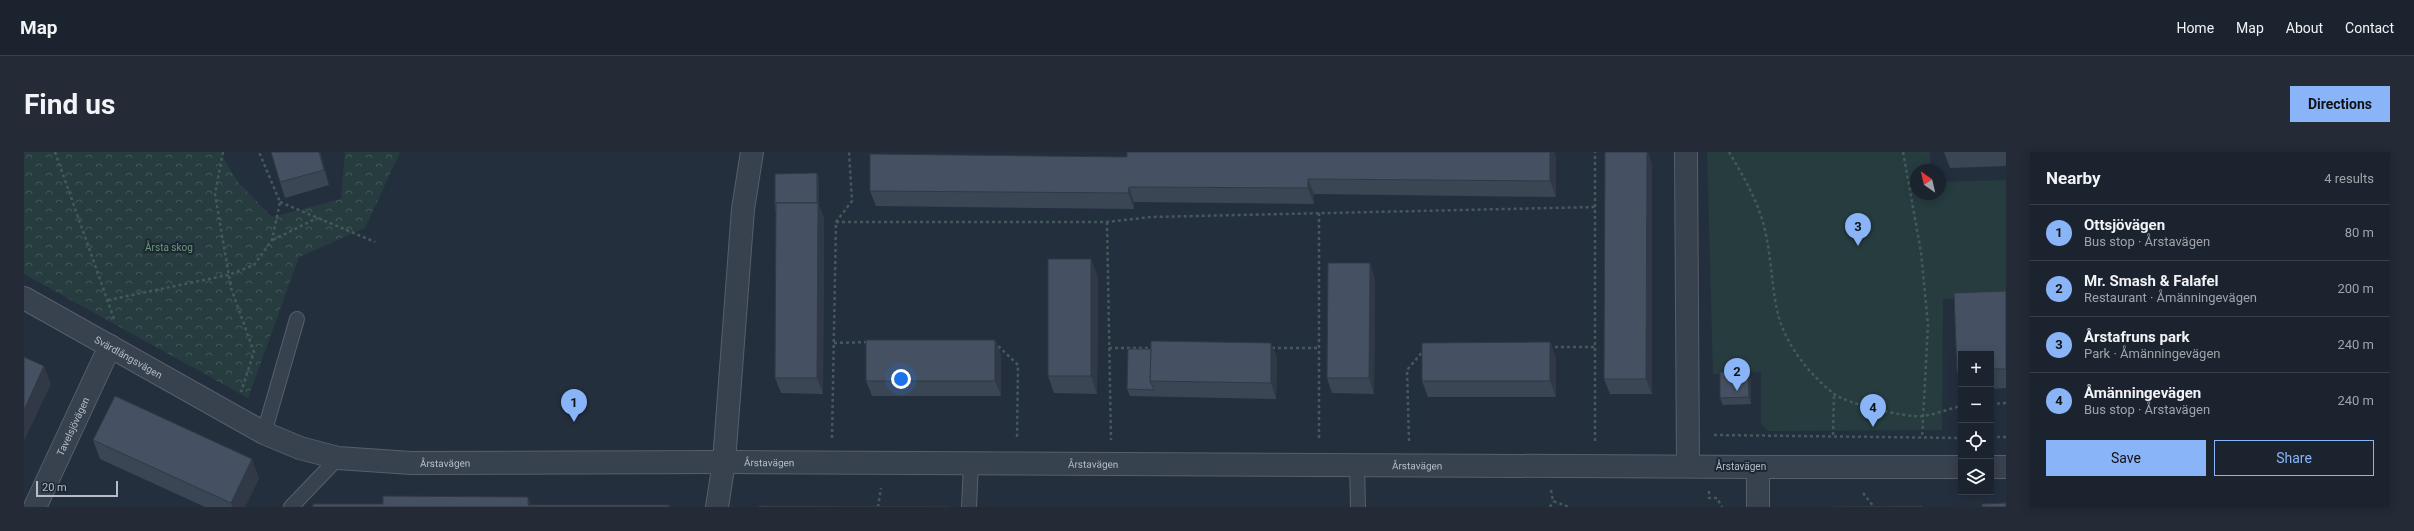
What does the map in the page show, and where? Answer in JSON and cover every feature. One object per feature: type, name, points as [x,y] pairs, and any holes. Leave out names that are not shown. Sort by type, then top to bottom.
[{"type":"street","points":[[717,507],[724,462],[743,209],[752,152]]},
{"type":"street","points":[[1686,152],[1688,466]]},
{"type":"street","name":"Svärdlångsvägen","points":[[24,298],[234,416]]},
{"type":"street","name":"Tavelsjövägen","points":[[34,507],[110,346]]},
{"type":"street","name":"Årstavägen","points":[[234,416],[264,433],[300,448],[338,458],[411,463],[724,462],[1017,465],[1958,467]]},
{"type":"street","points":[[1758,467],[1758,507]]},
{"type":"street","points":[[1994,467],[2006,467]]},
{"type":"lane","points":[[264,433],[297,319]]},
{"type":"lane","points":[[291,507],[338,458]]},
{"type":"lane","points":[[969,507],[971,464]]},
{"type":"lane","points":[[1357,465],[1358,507]]},
{"type":"path","points":[[55,152],[116,325],[110,346]]},
{"type":"path","points":[[224,152],[214,194],[231,288],[254,352],[234,416]]},
{"type":"path","points":[[108,300],[228,275],[254,265],[272,240],[280,202],[259,152]]},
{"type":"path","points":[[831,463],[836,222],[852,201],[850,152]]},
{"type":"path","points":[[1595,152],[1595,466]]},
{"type":"path","points":[[1729,152],[1758,208],[1767,239],[1771,282],[1779,319],[1794,351],[1834,394],[1883,412],[1922,416],[1958,407]]},
{"type":"path","points":[[1904,152],[1921,252],[1928,325],[1922,438]]},
{"type":"path","points":[[280,202],[375,242]]},
{"type":"path","points":[[836,222],[1107,222],[1151,217],[1595,207]]},
{"type":"path","points":[[1319,213],[1319,466]]},
{"type":"path","points":[[272,240],[317,218]]},
{"type":"path","points":[[1107,222],[1111,465]]},
{"type":"path","points":[[834,343],[872,342]]},
{"type":"path","points":[[988,342],[996,342],[1018,365],[1017,465]]},
{"type":"path","points":[[1410,465],[1407,370],[1428,346]]},
{"type":"path","points":[[1548,347],[1595,347]]},
{"type":"path","points":[[1109,348],[1156,348]]},
{"type":"path","points":[[1264,348],[1319,348]]},
{"type":"path","points":[[1833,435],[1834,394]]},
{"type":"path","points":[[1994,404],[2006,403]]},
{"type":"path","points":[[1711,435],[1795,437],[1833,435],[1958,438]]},
{"type":"path","points":[[1994,437],[2006,437]]},
{"type":"path","points":[[1709,498],[1717,498],[1722,507]]},
{"type":"path","points":[[1550,507],[1553,501]]},
{"type":"green space","name":"Årsta skog","points":[[24,152],[220,152],[238,182],[272,217],[341,199],[345,152],[400,152],[365,228],[299,257],[248,398],[24,274]]},
{"type":"green space","points":[[1707,152],[1930,152],[1931,164],[1910,164],[1910,200],[1946,200],[1946,182],[2006,180],[2006,297],[1943,299],[1942,430],[1768,431],[1761,424],[1761,372],[1713,374]]},
{"type":"building","points":[[271,152],[319,152],[324,170],[280,182]]},
{"type":"building","points":[[1127,152],[1550,152],[1550,181],[1308,179],[1308,188],[1129,187],[1128,193],[870,191],[870,154],[1127,157]]},
{"type":"building","points":[[1605,152],[1647,152],[1646,379],[1604,379]]},
{"type":"building","points":[[817,173],[817,203],[776,203],[775,211],[775,174]]},
{"type":"building","points":[[776,203],[818,203],[817,378],[775,378]]},
{"type":"building","points":[[1048,259],[1091,259],[1091,376],[1048,376]]},
{"type":"building","points":[[1328,263],[1370,263],[1369,378],[1327,378]]},
{"type":"building","points":[[2006,291],[2006,369],[1994,369],[1994,351],[1958,351],[1957,371],[1954,293]]},
{"type":"building","points":[[866,340],[995,340],[995,381],[866,381]]},
{"type":"building","points":[[1151,341],[1271,343],[1271,383],[1150,381]]},
{"type":"building","points":[[1550,342],[1550,381],[1422,381],[1422,343]]},
{"type":"building","points":[[1128,349],[1151,349],[1150,381],[1154,390],[1127,389]]},
{"type":"building","points":[[24,357],[44,366],[24,410]]},
{"type":"building","points":[[1748,370],[1749,397],[1720,398],[1720,372]]},
{"type":"building","points":[[115,396],[252,459],[231,503],[93,440]]},
{"type":"building","points":[[383,496],[528,497],[528,505],[669,505],[669,507],[313,507],[313,504],[383,504]]},
{"type":"building","points":[[2006,503],[2006,507],[1982,507],[1982,504]]},
{"type":"building","points":[[759,506],[948,507],[759,507]]},
{"type":"building","points":[[1922,506],[1922,507],[1834,507]]},
{"type":"place","name":"Årstafruns park","points":[[1858,246]]},
{"type":"place","name":"Mr. Smash & Falafel","points":[[1737,391]]},
{"type":"place","name":"Ottsjövägen","points":[[574,422]]},
{"type":"place","name":"Åmänningevägen","points":[[1873,427]]}]
